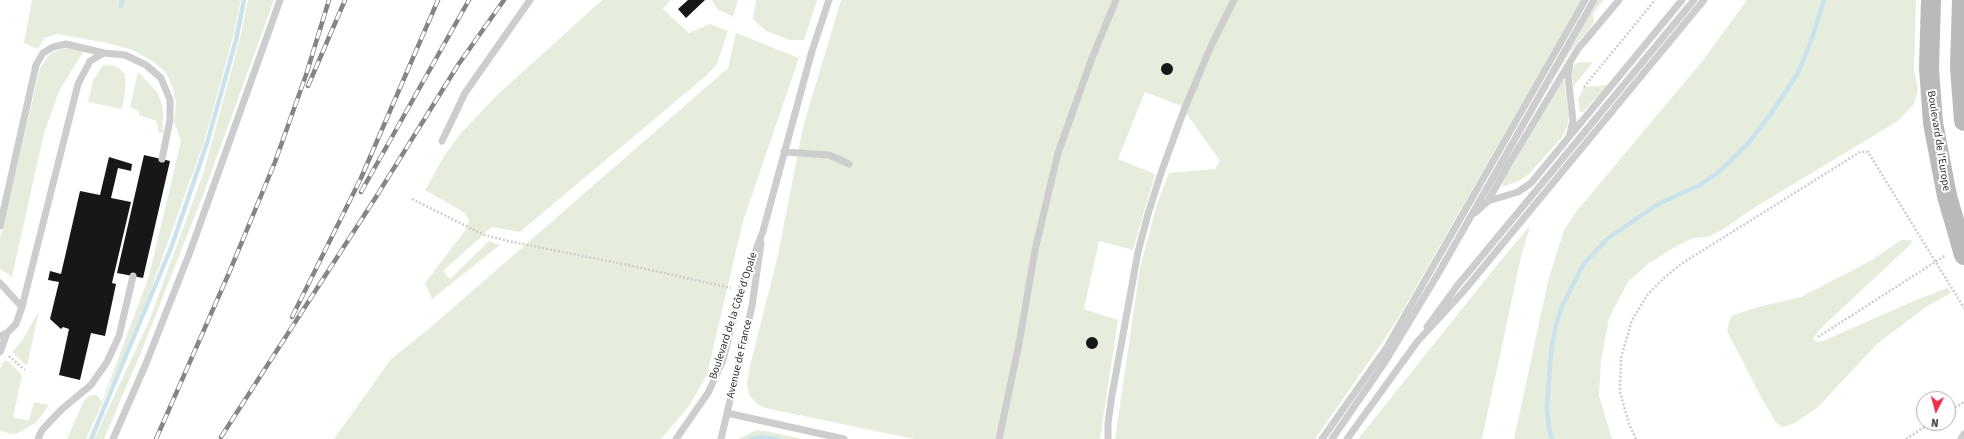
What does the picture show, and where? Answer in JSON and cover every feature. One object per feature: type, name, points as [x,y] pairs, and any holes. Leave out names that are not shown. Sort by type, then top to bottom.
[{"type":"main road","name":"Boulevard de l'Europe","points":[[1930,0],[1929,68],[1933,123],[1947,196],[1964,255]]},
{"type":"main road","points":[[1962,0],[1960,67],[1964,121]]},
{"type":"lane","points":[[113,439],[145,366],[190,252],[280,0]]},
{"type":"lane","points":[[442,141],[466,93],[530,0]]},
{"type":"lane","points":[[763,231],[784,152],[829,0]]},
{"type":"lane","points":[[999,439],[1019,344],[1035,250],[1058,153],[1092,58],[1116,0]]},
{"type":"lane","points":[[1108,439],[1108,423],[1112,395],[1138,252],[1148,214],[1184,110],[1212,44],[1234,0]]},
{"type":"lane","points":[[1323,439],[1386,347],[1423,285],[1585,0]]},
{"type":"lane","points":[[1331,439],[1385,362],[1471,217],[1594,0]]},
{"type":"lane","points":[[1471,217],[1488,201],[1578,48],[1618,0]]},
{"type":"lane","points":[[1488,201],[1518,192],[1531,183],[1682,0]]},
{"type":"lane","points":[[1347,439],[1417,342],[1439,308],[1694,0]]},
{"type":"lane","points":[[1417,342],[1462,293],[1704,0]]},
{"type":"lane","points":[[0,226],[36,65],[43,53],[52,47],[66,44],[104,53],[125,55],[146,65],[161,78],[170,100],[170,120],[162,159]]},
{"type":"lane","points":[[0,336],[7,333],[16,324],[22,307],[78,84],[90,61],[104,53]]},
{"type":"lane","points":[[1570,62],[1568,76],[1573,121],[1570,134]]},
{"type":"lane","points":[[784,152],[829,155],[849,164]]},
{"type":"lane","name":"Boulevard de la Côte d'Opale","points":[[676,439],[701,405],[723,360],[741,290],[763,231]]},
{"type":"lane","name":"Avenue de France","points":[[721,439],[752,306],[763,231]]},
{"type":"lane","points":[[38,439],[42,430],[62,409],[91,385],[107,362],[119,336],[133,276]]},
{"type":"lane","points":[[0,283],[22,307]]},
{"type":"lane","points":[[3,355],[7,333]]},
{"type":"lane","points":[[1331,439],[1362,381]]},
{"type":"lane","points":[[1323,439],[1358,401]]},
{"type":"lane","points":[[727,413],[844,439]]},
{"type":"lane","points":[[1961,439],[1964,434]]},
{"type":"path","points":[[1584,87],[1655,0]]},
{"type":"path","points":[[1636,439],[1629,424],[1620,392],[1621,358],[1632,320],[1648,294],[1681,264],[1860,152],[1868,152],[1964,308]]},
{"type":"path","points":[[412,199],[467,228],[508,242],[628,264],[741,290]]},
{"type":"path","points":[[1818,337],[1935,262]]},
{"type":"path","points":[[3,355],[10,356],[25,370]]},
{"type":"path","points":[[1906,439],[1918,431]]},
{"type":"green space","points":[[32,0],[241,0],[233,37],[204,142],[150,292],[121,362],[86,439],[67,439],[84,400],[90,395],[97,395],[102,402],[149,276],[181,141],[174,121],[176,103],[173,88],[166,73],[154,62],[132,50],[112,44],[58,34],[44,38],[38,49],[24,43]]},
{"type":"green space","points":[[248,0],[274,0],[203,195],[142,350],[104,439],[94,439],[149,321],[204,171],[240,38]]},
{"type":"green space","points":[[602,0],[671,0],[663,9],[689,33],[710,24],[728,31],[717,64],[708,74],[520,232],[492,227],[443,271],[450,279],[489,241],[500,245],[432,299],[425,283],[467,228],[469,220],[465,213],[425,190],[446,153],[462,132],[495,97]]},
{"type":"green space","points":[[712,0],[738,0],[733,17],[717,9]]},
{"type":"green space","points":[[756,0],[817,0],[804,40],[790,40],[766,31],[753,19]]},
{"type":"green space","points":[[841,0],[1581,0],[1403,310],[1315,439],[1115,439],[1140,268],[1157,204],[1169,173],[1215,169],[1220,161],[1181,106],[1145,92],[1118,159],[1155,174],[1133,250],[1099,241],[1084,309],[1118,320],[1100,439],[914,439],[765,408],[757,404],[749,395],[747,383],[778,255],[803,127]]},
{"type":"green space","points":[[1598,0],[1604,0],[1593,13],[1594,23],[1571,51],[1548,88]]},
{"type":"green space","points":[[1747,0],[1916,0],[1914,71],[1918,89],[1914,104],[1898,121],[1757,206],[1722,230],[1708,237],[1693,238],[1673,248],[1649,263],[1628,282],[1609,318],[1601,361],[1599,396],[1612,439],[1514,439],[1548,281],[1564,230],[1576,212],[1704,59]]},
{"type":"green space","points":[[736,33],[799,58],[743,221],[707,375],[689,406],[661,439],[334,439],[391,359],[431,327],[728,68]]},
{"type":"green space","points":[[77,46],[84,51],[59,91],[44,133],[12,277],[0,269],[0,238],[40,68],[49,55],[61,49]]},
{"type":"green space","points":[[1578,62],[1593,62],[1573,87],[1572,73],[1574,65]]},
{"type":"green space","points":[[112,65],[119,68],[125,74],[125,92],[122,109],[88,102],[93,81],[102,66]]},
{"type":"green space","points":[[138,72],[158,93],[163,107],[163,133],[158,132],[157,121],[139,115],[139,111],[130,107]]},
{"type":"green space","points":[[1564,80],[1569,116],[1567,127],[1562,137],[1529,174],[1521,180],[1503,187],[1502,183]]},
{"type":"green space","points":[[1608,85],[1583,112],[1580,112],[1578,99],[1584,87]]},
{"type":"green space","points":[[1530,226],[1521,257],[1482,439],[1358,439],[1501,260]]},
{"type":"green space","points":[[1901,240],[1912,240],[1911,244],[1819,330],[1813,339],[1817,342],[1823,341],[1916,300],[1948,288],[1951,293],[1926,307],[1877,344],[1818,407],[1795,423],[1783,427],[1776,423],[1727,331],[1731,316],[1758,307],[1801,297],[1872,260]]},
{"type":"green space","points":[[39,311],[27,366],[12,352],[22,341]]},
{"type":"green space","points":[[4,361],[8,361],[22,375],[13,418],[29,420],[34,402],[49,405],[37,422],[18,433],[10,434],[0,430],[0,369]]},
{"type":"green space","points":[[757,430],[771,432],[802,439],[738,439]]},
{"type":"building","points":[[688,0],[705,0],[686,18],[678,9]]},
{"type":"building","points":[[1165,63],[1169,63],[1173,69],[1169,75],[1165,75],[1161,71],[1161,67]]},
{"type":"building","points":[[144,155],[170,161],[143,278],[117,273]]},
{"type":"building","points":[[109,157],[132,164],[131,171],[118,168],[111,198],[131,202],[112,283],[116,284],[105,336],[91,333],[80,380],[59,375],[69,329],[63,327],[61,329],[50,319],[59,282],[48,280],[50,271],[61,274],[80,191],[100,195]]},
{"type":"building","points":[[1090,337],[1094,337],[1098,343],[1094,349],[1090,349],[1086,345],[1086,341]]},
{"type":"waterway","points":[[121,6],[122,0]]},
{"type":"waterway","points":[[91,439],[171,248],[207,143],[236,40],[244,0]]},
{"type":"waterway","points":[[1552,439],[1549,429],[1547,408],[1551,352],[1556,325],[1562,306],[1583,265],[1607,239],[1658,204],[1702,184],[1720,171],[1749,142],[1770,115],[1798,73],[1811,41],[1824,0]]},
{"type":"waterway","points":[[751,439],[761,437],[778,439]]},
{"type":"railway","points":[[156,439],[229,273],[275,162],[306,75],[329,0]]},
{"type":"railway","points":[[308,86],[345,0]]},
{"type":"railway","points":[[292,317],[361,178],[438,0]]},
{"type":"railway","points":[[361,192],[469,0]]},
{"type":"railway","points":[[221,437],[376,197],[458,65],[504,0]]}]
